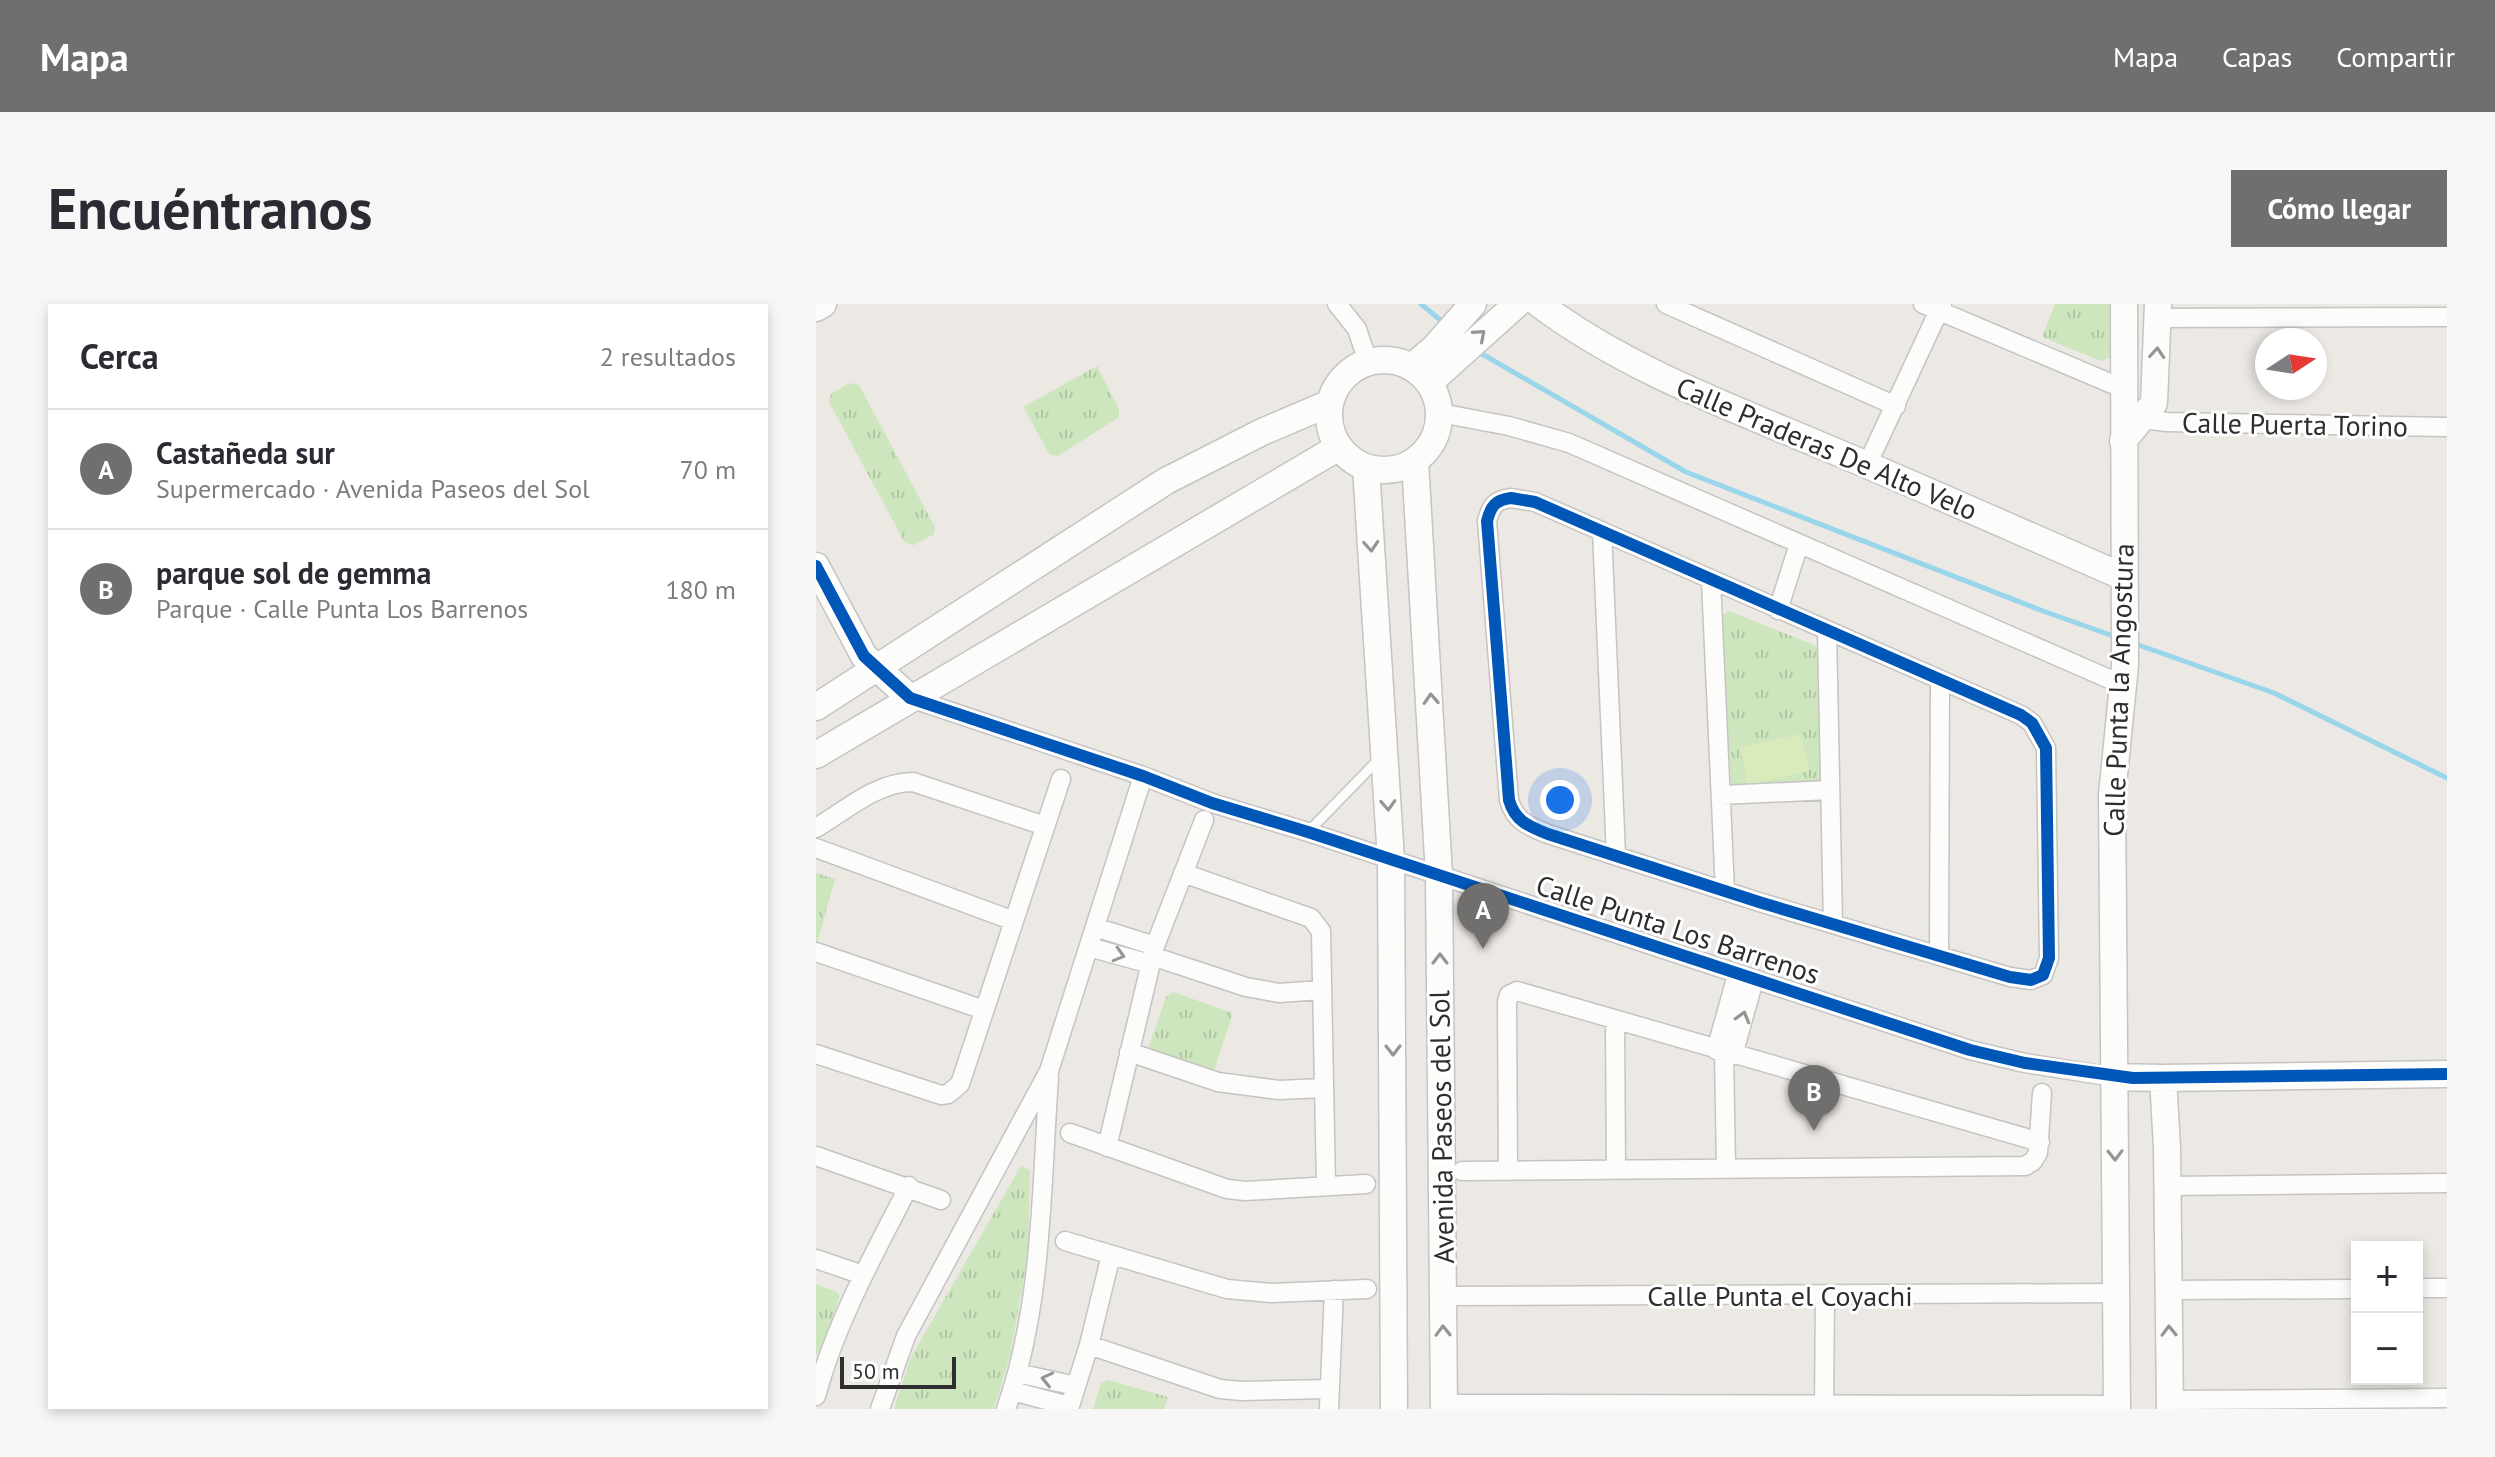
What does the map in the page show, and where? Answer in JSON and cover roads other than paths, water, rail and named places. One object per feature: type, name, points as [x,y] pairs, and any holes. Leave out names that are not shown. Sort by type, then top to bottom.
[{"type":"street","points":[[816,308],[823,304]]},
{"type":"street","points":[[1337,304],[1357,329],[1368,362]]},
{"type":"street","points":[[1444,353],[1473,304]]},
{"type":"street","name":"Calle Praderas De Alto Velo","points":[[1539,304],[1572,329],[1619,356],[1703,396],[1867,465],[2125,588]]},
{"type":"street","points":[[1666,304],[1896,406]]},
{"type":"street","name":"Calle Punta la Angostura","points":[[2124,304],[2124,389],[2136,420]]},
{"type":"street","points":[[1867,465],[1896,406],[1934,306],[2124,389]]},
{"type":"street","points":[[1421,375],[1444,353],[1512,307]]},
{"type":"street","points":[[2159,311],[2447,317]]},
{"type":"street","name":"Calle Punta la Angostura","points":[[2117,1407],[2112,795],[2124,675],[2125,588],[2136,420],[2159,311]]},
{"type":"street","points":[[1391,360],[1421,375],[1435,392],[1440,413],[1436,435],[1424,454],[1397,470],[1366,468],[1356,463],[1339,447],[1330,426],[1330,403],[1340,382],[1368,362],[1391,360]]},
{"type":"street","points":[[816,707],[1166,481],[1262,432],[1330,403]]},
{"type":"street","points":[[1440,413],[1509,426],[1569,443],[1799,544],[2124,675]]},
{"type":"street","name":"Calle Puerta Torino","points":[[2136,420],[2447,427]]},
{"type":"street","points":[[816,755],[1339,447]]},
{"type":"street","name":"Avenida Paseos del Sol","points":[[1415,461],[1439,875],[1444,1407]]},
{"type":"street","name":"Avenida Paseos del Sol","points":[[1366,468],[1391,860],[1394,1409]]},
{"type":"street","points":[[1511,498],[1535,502],[1602,531],[2021,715],[2032,723],[2046,748],[2049,958],[2043,975],[2031,980],[2010,977],[1833,924],[1548,834],[1528,826],[1514,815],[1509,800],[1487,521],[1490,508],[1498,500],[1511,498]]},
{"type":"street","points":[[1602,531],[1616,855]]},
{"type":"street","points":[[1778,610],[1799,544]]},
{"type":"street","points":[[816,566],[864,656],[910,698]]},
{"type":"street","points":[[1711,580],[1725,891]]},
{"type":"street","points":[[1827,631],[1833,924]]},
{"type":"street","points":[[1939,955],[1940,680]]},
{"type":"street","name":"Calle Punta Los Barrenos","points":[[910,698],[1143,776],[1212,803],[1970,1050],[2025,1063],[2113,1077]]},
{"type":"street","points":[[880,1409],[912,1324],[1049,1071],[1143,776]]},
{"type":"street","points":[[816,1054],[941,1095],[948,1094],[960,1084],[1061,779]]},
{"type":"street","points":[[816,828],[882,787],[896,782],[913,782],[1045,826]]},
{"type":"street","points":[[1721,795],[1830,790]]},
{"type":"street","points":[[1107,1147],[1152,955],[1204,820]]},
{"type":"street","points":[[816,848],[1014,921]]},
{"type":"street","points":[[1183,873],[1311,918],[1321,931],[1326,1186]]},
{"type":"street","points":[[1095,927],[1152,955],[1246,987],[1279,993],[1321,990]]},
{"type":"street","points":[[1089,947],[1152,955]]},
{"type":"street","points":[[816,952],[984,1010]]},
{"type":"street","points":[[1726,1169],[1724,1052],[1745,977]]},
{"type":"street","points":[[1508,1171],[1509,995],[1517,991],[2040,1142]]},
{"type":"street","points":[[1615,1021],[1616,1170]]},
{"type":"street","points":[[1129,1052],[1218,1082],[1279,1090],[1323,1088]]},
{"type":"street","points":[[1049,1071],[1034,1283],[1009,1400],[1069,1408],[1089,1345],[1111,1255]]},
{"type":"street","points":[[2113,1077],[2447,1074]]},
{"type":"street","points":[[2163,1078],[2170,1405],[2447,1398]]},
{"type":"street","points":[[1462,1171],[2025,1166],[2038,1153],[2042,1093]]},
{"type":"street","points":[[1070,1133],[1227,1189],[1245,1191],[1366,1184]]},
{"type":"street","points":[[816,1156],[909,1186],[941,1200]]},
{"type":"street","points":[[2167,1186],[2447,1183]]},
{"type":"street","points":[[816,1396],[820,1367],[909,1186]]},
{"type":"street","points":[[1065,1241],[1227,1289],[1272,1293],[1367,1289]]},
{"type":"street","points":[[816,1259],[863,1275]]},
{"type":"street","points":[[2423,1288],[2447,1288]]},
{"type":"street","points":[[2169,1290],[2351,1289]]},
{"type":"street","points":[[1329,1409],[1334,1290]]},
{"type":"street","name":"Calle Punta el Coyachi","points":[[1443,1296],[2117,1293]]},
{"type":"street","points":[[1824,1406],[1825,1295]]},
{"type":"street","points":[[1089,1345],[1220,1389],[1329,1389]]},
{"type":"street","points":[[1017,1373],[1076,1386]]},
{"type":"street","points":[[1444,1407],[2117,1407]]},
{"type":"lane","points":[[1308,832],[1344,791],[1385,753]]},
{"type":"waterway","points":[[1421,304],[1445,324]]},
{"type":"waterway","points":[[1477,351],[1686,472],[2116,637]]},
{"type":"waterway","points":[[2133,643],[2274,693],[2447,778]]},
{"type":"place","name":"Castañeda sur","points":[[1483,949]]},
{"type":"place","name":"parque sol de gemma","points":[[1814,1131]]}]
